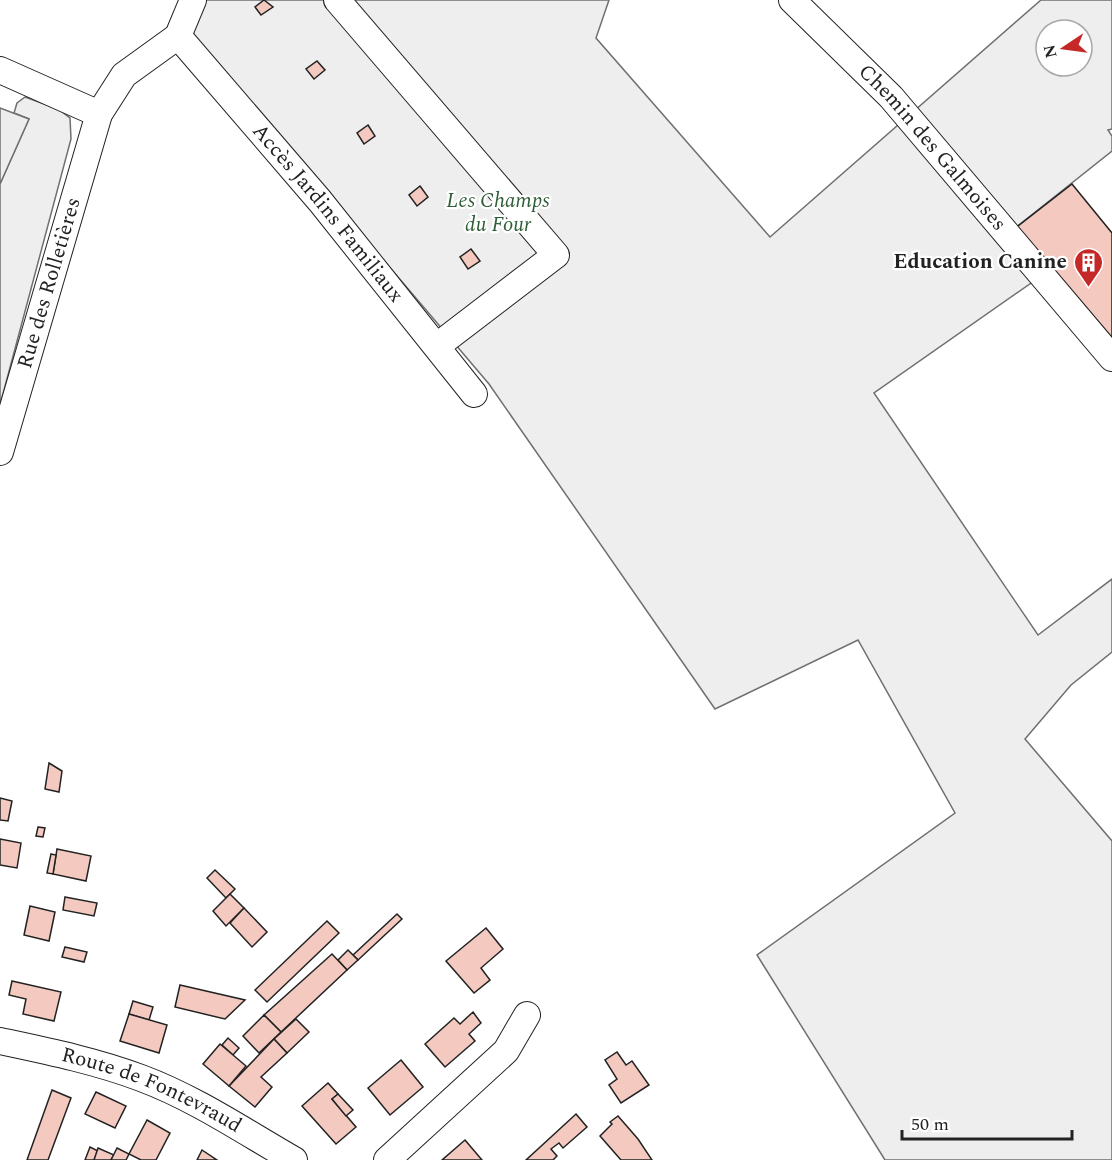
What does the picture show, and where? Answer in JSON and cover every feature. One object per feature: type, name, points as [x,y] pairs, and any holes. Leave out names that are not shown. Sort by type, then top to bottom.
[{"type":"street","points":[[0,70],[99,114],[124,75],[178,36],[193,0]]},
{"type":"street","points":[[337,0],[556,255],[436,346]]},
{"type":"street","name":"Chemin des Galmoises","points":[[792,0],[891,97],[1112,358]]},
{"type":"street","name":"Accès Jardins Familiaux","points":[[178,36],[259,128],[474,394]]},
{"type":"street","name":"Rue des Rolletières","points":[[0,452],[99,114]]},
{"type":"street","points":[[387,1160],[506,1051],[527,1015]]},
{"type":"street","name":"Route de Fontevraud","points":[[0,1041],[78,1058],[142,1078],[195,1104],[294,1160]]},
{"type":"green space","name":"Les Champs du Four","points":[[204,0],[609,0],[596,38],[770,237],[1041,0],[1112,0],[1112,129],[1108,130],[1112,136],[1112,151],[1014,229],[1034,281],[874,393],[1038,635],[1112,579],[1112,652],[1071,685],[1025,739],[1112,841],[1112,1160],[885,1160],[757,955],[955,813],[858,640],[715,709],[489,384],[193,36],[186,33]]},
{"type":"green space","points":[[25,97],[58,109],[70,118],[71,139],[0,405],[0,184],[29,119],[14,113],[17,103]]},
{"type":"shaded area","points":[[0,108],[29,119],[0,184]]},
{"type":"building","points":[[264,0],[273,7],[261,15],[255,7]]},
{"type":"building","points":[[317,61],[325,70],[314,79],[306,69]]},
{"type":"building","points":[[368,125],[375,136],[364,144],[357,133]]},
{"type":"building","name":"Education Canine","points":[[1072,184],[1112,233],[1112,344],[1014,229]]},
{"type":"building","points":[[420,186],[428,197],[417,206],[409,195]]},
{"type":"building","points":[[471,249],[480,261],[468,269],[460,257]]},
{"type":"building","points":[[49,763],[62,771],[59,792],[45,789]]},
{"type":"building","points":[[0,798],[12,801],[8,821],[0,820]]},
{"type":"building","points":[[38,827],[45,828],[43,837],[36,836]]},
{"type":"building","points":[[0,839],[21,843],[17,868],[0,865]]},
{"type":"building","points":[[57,849],[91,856],[86,881],[53,874]]},
{"type":"building","points":[[51,854],[56,855],[53,874],[47,873]]},
{"type":"building","points":[[215,870],[235,889],[226,898],[207,878]]},
{"type":"building","points":[[230,894],[244,908],[226,926],[213,911]]},
{"type":"building","points":[[65,897],[97,903],[94,916],[63,910]]},
{"type":"building","points":[[30,906],[55,912],[49,941],[24,935]]},
{"type":"building","points":[[244,908],[267,932],[252,947],[230,923]]},
{"type":"building","points":[[397,914],[402,919],[358,960],[353,955]]},
{"type":"building","points":[[327,921],[339,933],[267,1002],[255,990]]},
{"type":"building","points":[[486,928],[503,949],[481,968],[490,980],[474,993],[446,961]]},
{"type":"building","points":[[65,947],[87,952],[84,962],[62,957]]},
{"type":"building","points":[[348,950],[358,960],[347,970],[338,960]]},
{"type":"building","points":[[332,954],[347,970],[281,1032],[264,1015]]},
{"type":"building","points":[[12,981],[61,992],[54,1021],[23,1014],[26,999],[9,995]]},
{"type":"building","points":[[180,985],[245,1000],[225,1019],[175,1007]]},
{"type":"building","points":[[133,1001],[153,1007],[149,1020],[129,1014]]},
{"type":"building","points":[[473,1012],[481,1023],[469,1034],[475,1041],[445,1067],[425,1044],[454,1018],[460,1024]]},
{"type":"building","points":[[129,1014],[167,1025],[159,1053],[120,1041]]},
{"type":"building","points":[[264,1015],[281,1032],[259,1053],[243,1036]]},
{"type":"building","points":[[296,1019],[309,1032],[287,1053],[274,1039]]},
{"type":"building","points":[[228,1038],[239,1048],[233,1055],[222,1045]]},
{"type":"building","points":[[274,1039],[287,1053],[261,1077],[272,1087],[255,1107],[229,1086]]},
{"type":"building","points":[[220,1044],[246,1066],[229,1086],[203,1064]]},
{"type":"building","points":[[617,1052],[626,1065],[632,1061],[649,1085],[621,1103],[609,1085],[617,1079],[605,1060]]},
{"type":"building","points":[[401,1060],[423,1087],[390,1115],[368,1088]]},
{"type":"building","points":[[328,1083],[338,1094],[332,1099],[356,1127],[336,1144],[302,1106]]},
{"type":"building","points":[[52,1090],[71,1098],[48,1160],[27,1160]]},
{"type":"building","points":[[96,1092],[126,1106],[115,1128],[85,1114]]},
{"type":"building","points":[[338,1094],[353,1110],[346,1116],[332,1099]]},
{"type":"building","points":[[576,1114],[587,1127],[563,1148],[559,1143],[551,1149],[557,1156],[553,1160],[526,1160]]},
{"type":"building","points":[[618,1116],[652,1160],[621,1160],[600,1136],[612,1124],[610,1122]]},
{"type":"building","points":[[147,1120],[170,1133],[156,1160],[141,1160],[129,1154]]},
{"type":"building","points":[[465,1140],[482,1160],[442,1160]]},
{"type":"building","points":[[90,1147],[98,1151],[94,1160],[85,1160]]},
{"type":"building","points":[[98,1148],[114,1155],[111,1160],[94,1160]]},
{"type":"building","points":[[117,1148],[129,1154],[126,1160],[111,1160]]},
{"type":"building","points":[[202,1150],[217,1160],[197,1160]]},
{"type":"place","name":"Education Canine","points":[[1088,288]]}]
